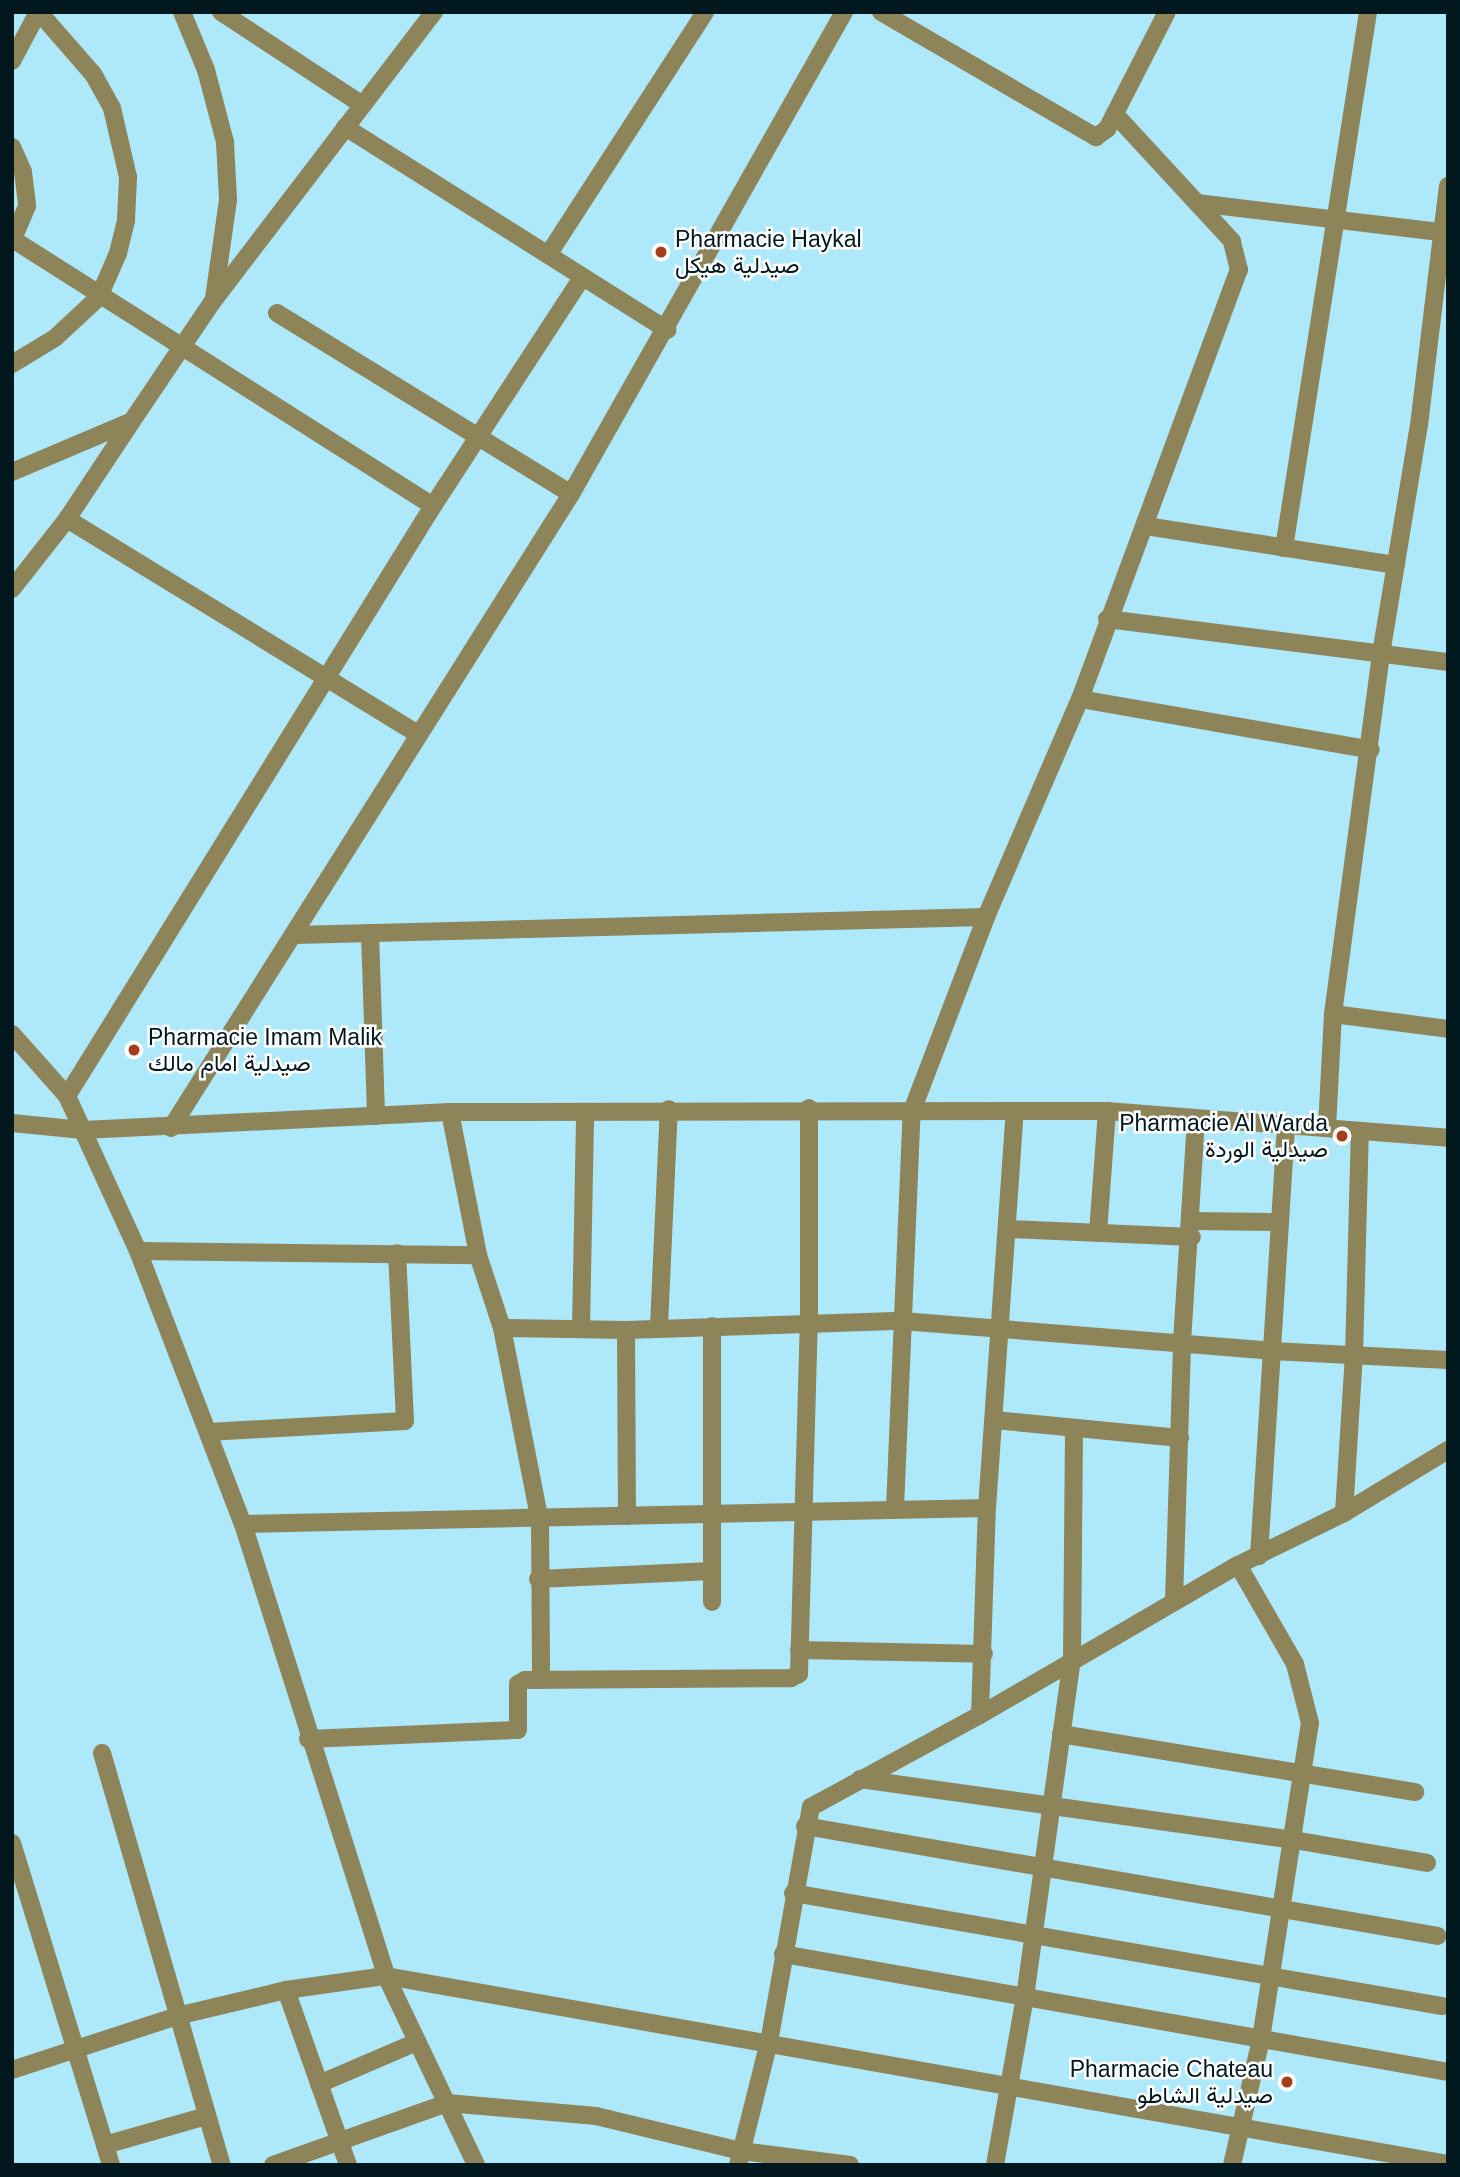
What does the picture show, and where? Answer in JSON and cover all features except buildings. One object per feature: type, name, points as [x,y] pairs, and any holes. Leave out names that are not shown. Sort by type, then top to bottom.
[{"type":"street","points":[[12,61],[39,12],[93,74],[112,108],[124,144],[128,177],[126,220],[118,253],[99,297],[55,338],[12,364]]},
{"type":"street","points":[[182,12],[206,70],[225,142],[228,200],[214,301]]},
{"type":"street","points":[[221,12],[361,104]]},
{"type":"street","points":[[548,256],[705,12]]},
{"type":"street","points":[[171,1128],[295,935],[416,733],[571,494],[667,330],[844,12]]},
{"type":"street","points":[[881,12],[1096,137],[1102,135],[1115,114],[1167,12]]},
{"type":"street","points":[[1284,548],[1368,12]]},
{"type":"street","points":[[12,589],[67,519],[214,301],[431,13]]},
{"type":"street","points":[[895,1509],[912,1111],[986,917],[1080,699],[1107,619],[1146,526],[1239,270],[1240,260],[1232,241],[1115,114]]},
{"type":"street","points":[[345,127],[667,330]]},
{"type":"street","points":[[12,147],[23,172],[27,206],[13,241],[180,349],[433,506]]},
{"type":"street","points":[[1327,1128],[1333,1014],[1371,750],[1381,654],[1419,425],[1445,232],[1448,186]]},
{"type":"street","points":[[1197,203],[1336,216],[1445,232]]},
{"type":"street","points":[[66,1096],[433,506],[582,277]]},
{"type":"street","points":[[277,313],[571,494]]},
{"type":"street","points":[[12,472],[132,421]]},
{"type":"street","points":[[67,519],[327,675],[416,733]]},
{"type":"street","points":[[1146,526],[1396,565]]},
{"type":"street","points":[[1107,619],[1448,662]]},
{"type":"street","points":[[1080,699],[1371,750]]},
{"type":"street","points":[[295,935],[986,917]]},
{"type":"street","points":[[370,933],[376,1116]]},
{"type":"street","points":[[1333,1014],[1448,1029]]},
{"type":"street","points":[[12,1034],[66,1096],[138,1251],[243,1524],[308,1738],[386,1976],[447,2103],[469,2162]]},
{"type":"street","points":[[308,1738],[518,1730],[518,1684],[541,1680],[790,1678],[799,1674],[809,1322],[809,1108]]},
{"type":"street","points":[[12,1123],[83,1130],[171,1128],[450,1112],[809,1108],[1107,1111],[1448,1138]]},
{"type":"street","points":[[659,1326],[669,1110]]},
{"type":"street","points":[[1098,1233],[1107,1111]]},
{"type":"street","points":[[450,1112],[478,1255],[502,1328],[540,1521],[538,1579],[541,1680]]},
{"type":"street","points":[[581,1328],[585,1112]]},
{"type":"street","points":[[980,1715],[987,1508],[1009,1229],[1015,1112]]},
{"type":"street","points":[[1174,1601],[1182,1342],[1193,1229],[1196,1118]]},
{"type":"street","points":[[1259,1556],[1286,1125]]},
{"type":"street","points":[[1344,1513],[1354,1356],[1360,1131]]},
{"type":"street","points":[[1009,1229],[1098,1233],[1280,1223]]},
{"type":"street","points":[[138,1251],[478,1255]]},
{"type":"street","points":[[208,1432],[405,1421],[397,1253]]},
{"type":"street","points":[[502,1328],[626,1330],[659,1326],[902,1321],[1002,1327],[1272,1351],[1448,1360]]},
{"type":"street","points":[[712,1326],[712,1602]]},
{"type":"street","points":[[626,1330],[627,1517]]},
{"type":"street","points":[[994,1420],[1180,1438]]},
{"type":"street","points":[[995,2165],[1025,1997],[1049,1805],[1072,1660],[1074,1428]]},
{"type":"street","points":[[740,2158],[769,2042],[793,1893],[811,1807],[980,1715],[1238,1565],[1344,1513],[1448,1450]]},
{"type":"street","points":[[243,1524],[711,1518],[803,1511],[987,1508]]},
{"type":"street","points":[[1232,2165],[1261,2039],[1305,1773],[1310,1723],[1295,1664],[1238,1565]]},
{"type":"street","points":[[538,1579],[712,1571]]},
{"type":"street","points":[[799,1650],[984,1654]]},
{"type":"street","points":[[1061,1734],[1415,1792]]},
{"type":"street","points":[[102,1754],[222,2165]]},
{"type":"street","points":[[860,1779],[1294,1840],[1427,1863]]},
{"type":"street","points":[[805,1826],[1438,1936]]},
{"type":"street","points":[[12,1843],[111,2165]]},
{"type":"street","points":[[793,1893],[1443,2006]]},
{"type":"street","points":[[783,1954],[1448,2072]]},
{"type":"street","points":[[12,2070],[177,2017],[286,1990],[386,1976],[769,2042],[1240,2129],[1360,2146],[1448,2164]]},
{"type":"street","points":[[286,1990],[348,2165]]},
{"type":"street","points":[[319,2084],[418,2042]]},
{"type":"street","points":[[273,2165],[447,2103],[596,2116],[740,2158],[850,2165]]},
{"type":"street","points":[[105,2145],[206,2116]]},
{"type":"place","name":"Pharmacie Haykal صيدلية هيكل","points":[[661,252]]},
{"type":"place","name":"Pharmacie Imam Malik صيدلية امام مالك","points":[[134,1050]]},
{"type":"place","name":"Pharmacie Al Warda صيدلية الوردة","points":[[1342,1136]]},
{"type":"place","name":"Pharmacie Chateau صيدلية الشاطو","points":[[1287,2082]]}]
